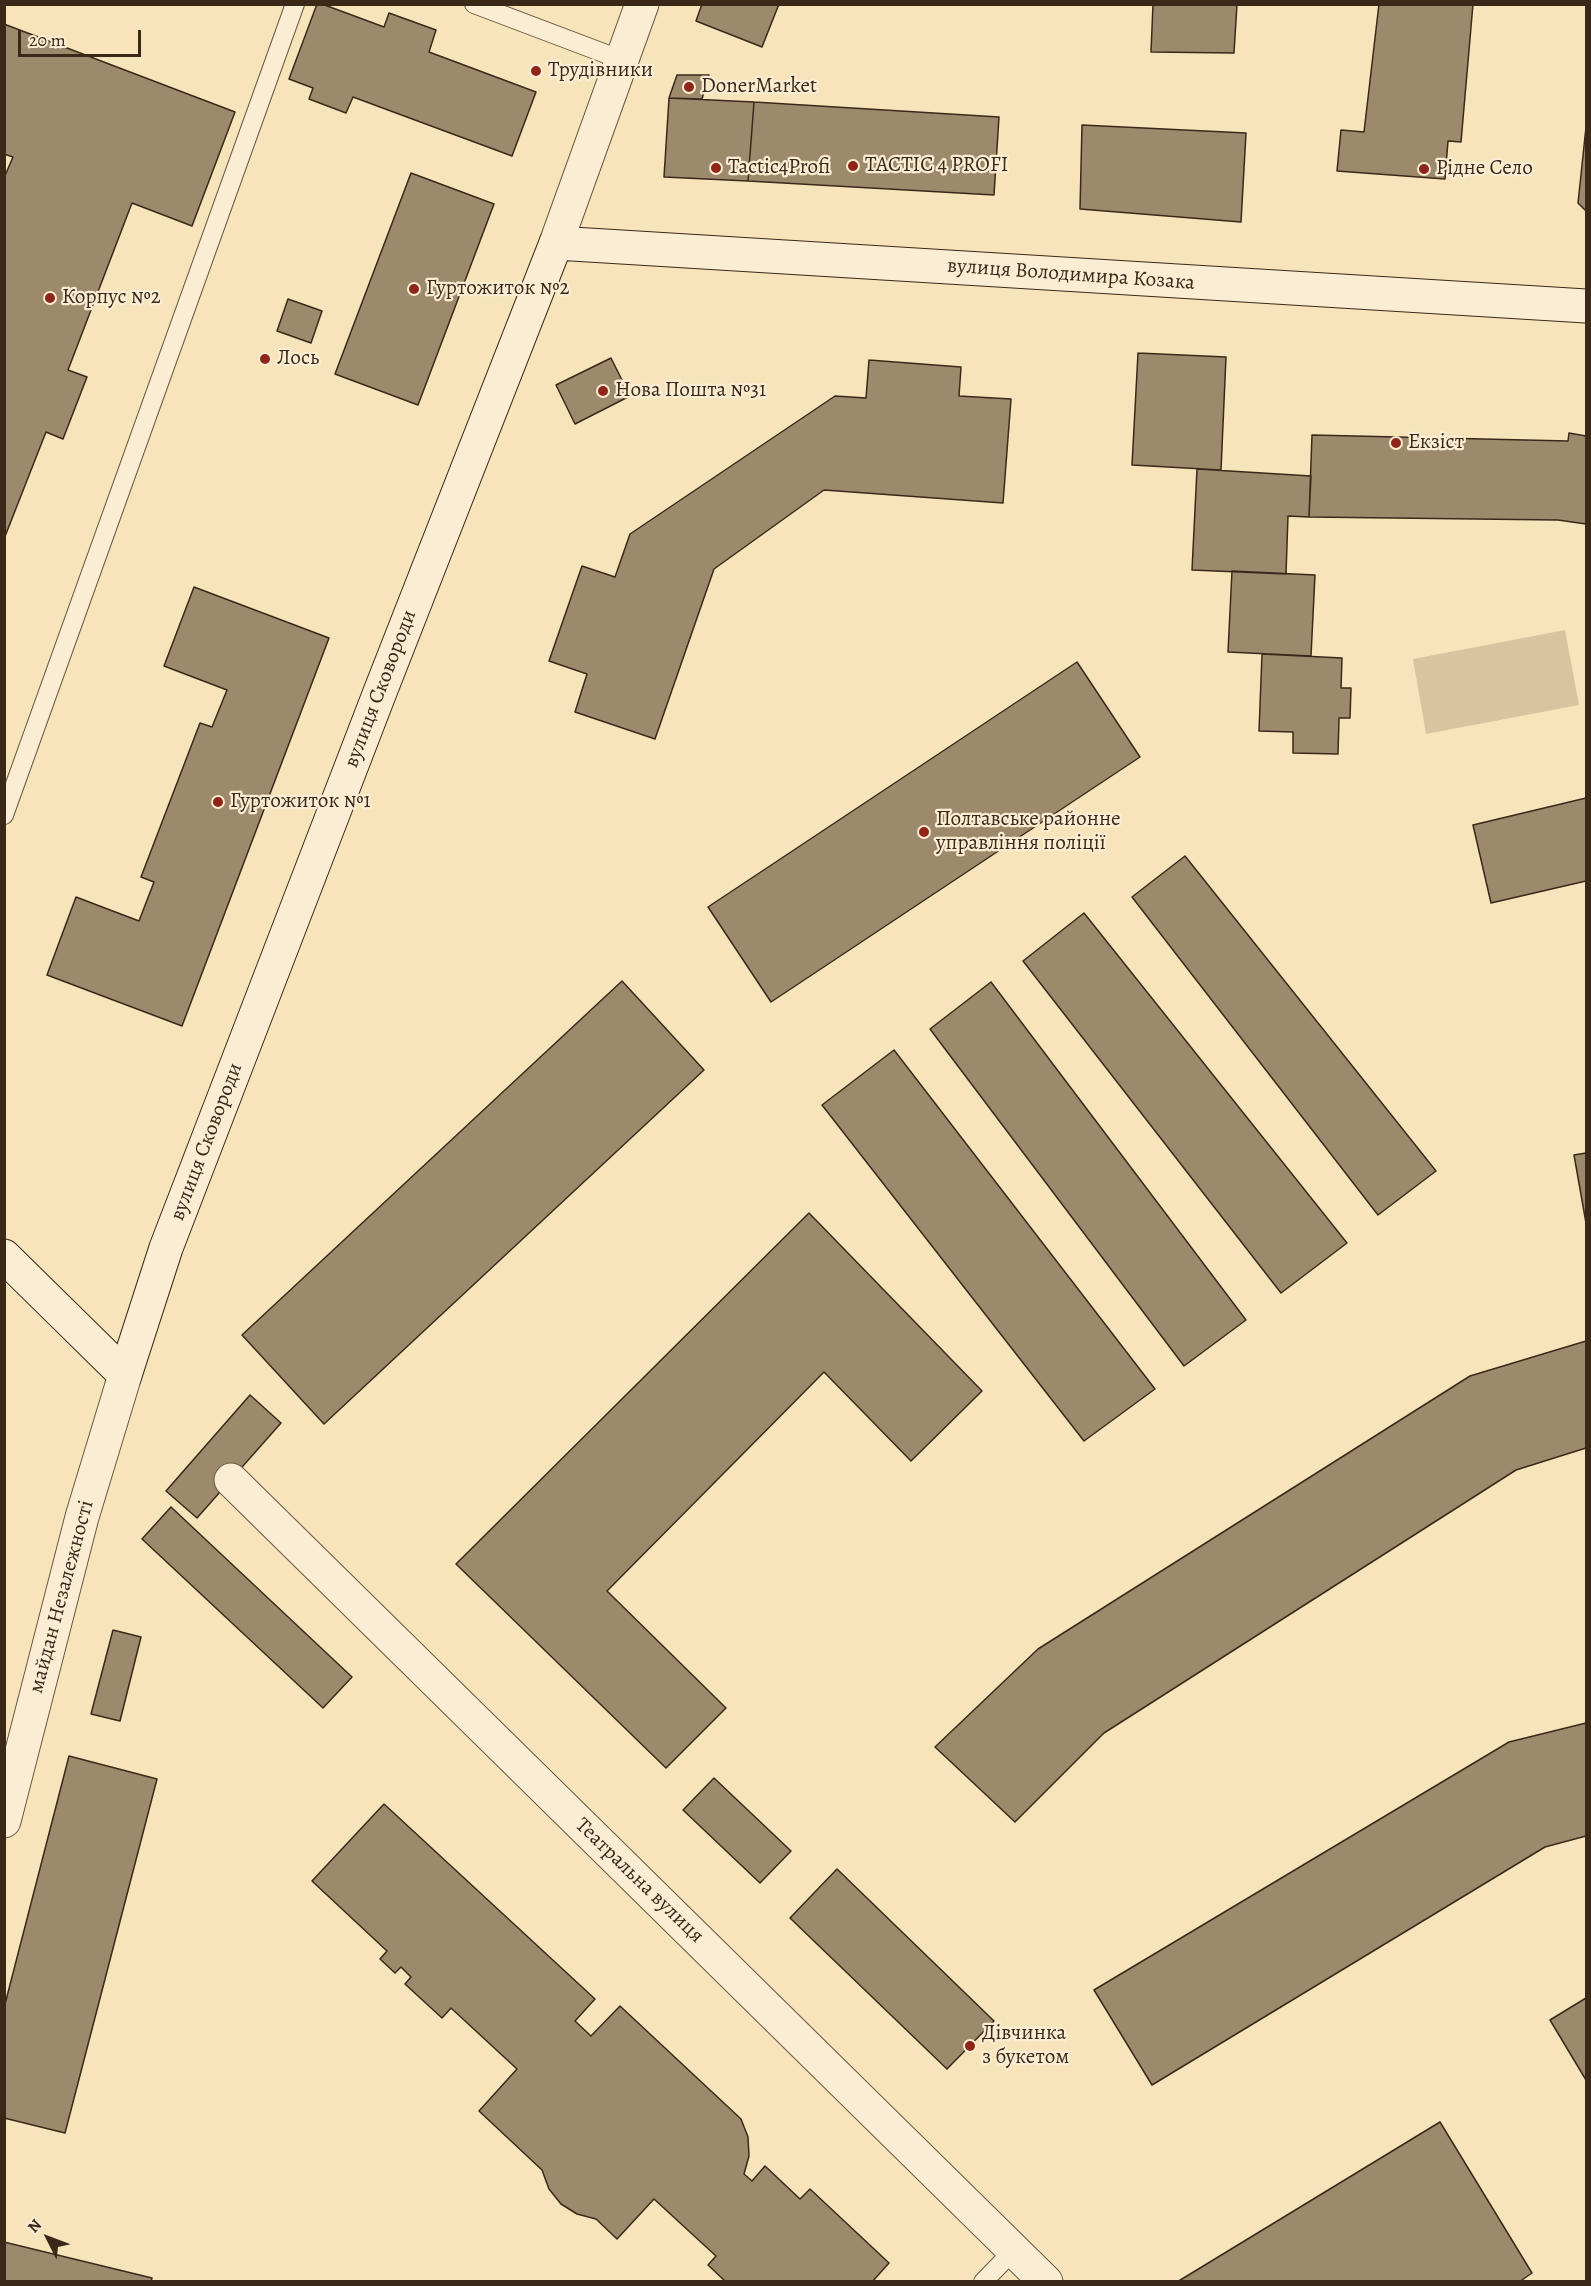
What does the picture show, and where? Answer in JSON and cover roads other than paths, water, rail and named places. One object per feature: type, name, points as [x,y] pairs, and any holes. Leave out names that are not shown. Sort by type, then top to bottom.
[{"type":"main road","name":"вулиця Сковороди","points":[[125,1375],[166,1248],[556,243],[642,4]]},
{"type":"main road","name":"вулиця Володимира Козака","points":[[556,243],[1587,306]]},
{"type":"main road","points":[[4,1256],[125,1375]]},
{"type":"main road","name":"майдан Незалежності","points":[[4,1821],[82,1517],[125,1375]]},
{"type":"main road","name":"Театральна вулиця","points":[[231,1480],[1046,2282]]},
{"type":"lane","points":[[4,815],[295,4]]},
{"type":"lane","points":[[474,4],[622,60]]},
{"type":"lane","points":[[983,2282],[1014,2250]]},
{"type":"place","name":"Трудівники","points":[[536,71]]},
{"type":"place","name":"DonerMarket","points":[[689,87]]},
{"type":"place","name":"TACTIC 4 PROFI","points":[[853,166]]},
{"type":"place","name":"Tactic4Profi","points":[[716,168]]},
{"type":"place","name":"Рідне Село","points":[[1424,169]]},
{"type":"place","name":"Гуртожиток №2","points":[[414,289]]},
{"type":"place","name":"Корпус №2","points":[[50,298]]},
{"type":"place","name":"Лось","points":[[265,359]]},
{"type":"place","name":"Нова Пошта №31","points":[[603,391]]},
{"type":"place","name":"Екзіст","points":[[1396,443]]},
{"type":"place","name":"Гуртожиток №1","points":[[218,802]]},
{"type":"place","name":"Полтавське районне управління поліції","points":[[924,832]]},
{"type":"place","name":"Дівчинка з букетом","points":[[970,2046]]}]
